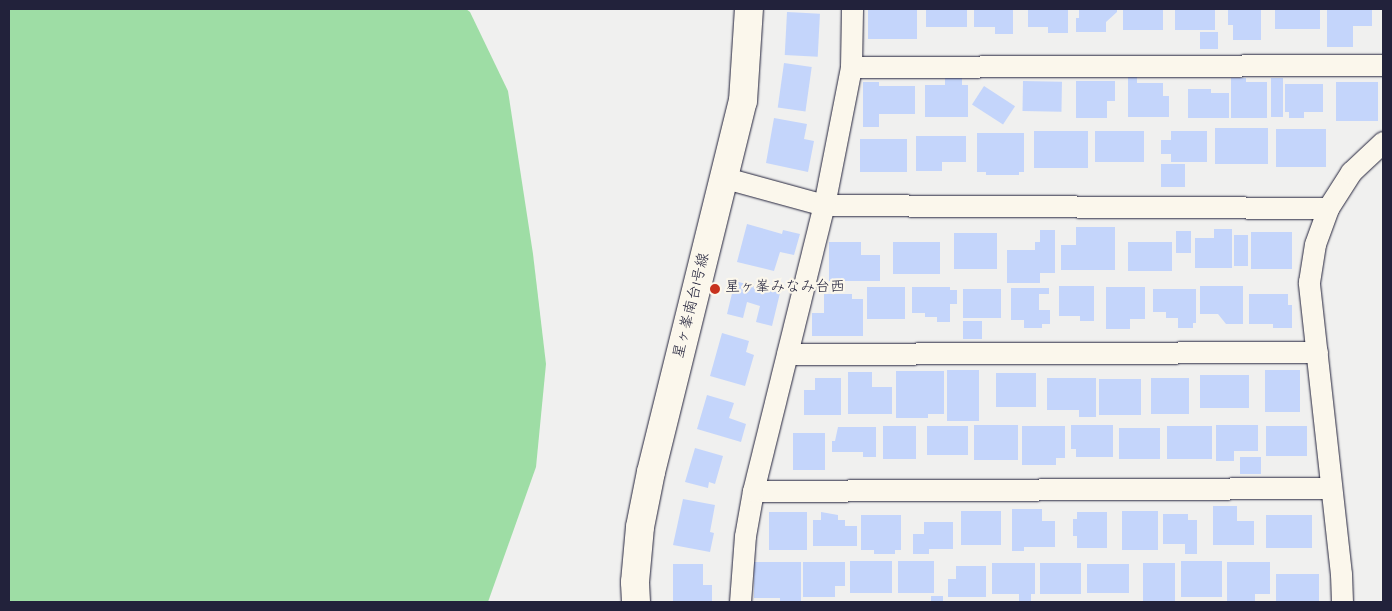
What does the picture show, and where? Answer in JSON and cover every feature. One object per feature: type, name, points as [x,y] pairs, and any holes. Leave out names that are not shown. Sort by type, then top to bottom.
[{"type":"street","name":"星ヶ峯南台1号線","points":[[636,602],[635,582],[640,528],[651,472],[743,101],[749,9]]},
{"type":"street","points":[[740,602],[745,536],[753,491],[824,205],[851,67],[852,9]]},
{"type":"street","points":[[851,67],[1383,65]]},
{"type":"street","points":[[1342,602],[1309,282],[1315,244],[1328,208],[1351,172],[1383,142]]},
{"type":"street","points":[[725,178],[824,205],[1328,208]]},
{"type":"street","points":[[787,354],[1317,352]]},
{"type":"street","points":[[753,491],[1331,488]]},
{"type":"green space","points":[[9,9],[466,9],[470,12],[508,91],[533,254],[546,364],[536,467],[488,602],[9,602]]},
{"type":"building","points":[[868,9],[917,9],[917,39],[868,39]]},
{"type":"building","points":[[926,9],[967,9],[967,27],[926,27]]},
{"type":"building","points":[[974,9],[1013,9],[1013,34],[995,34],[995,27],[974,27]]},
{"type":"building","points":[[1028,9],[1068,9],[1068,33],[1048,33],[1048,27],[1028,27]]},
{"type":"building","points":[[1079,9],[1117,9],[1117,12],[1106,22],[1106,32],[1076,32],[1076,18],[1079,18]]},
{"type":"building","points":[[1123,9],[1163,9],[1163,30],[1123,30]]},
{"type":"building","points":[[1175,9],[1215,9],[1215,30],[1175,30]]},
{"type":"building","points":[[1228,9],[1261,9],[1261,40],[1233,40],[1233,25],[1228,25]]},
{"type":"building","points":[[1275,9],[1320,9],[1320,29],[1275,29]]},
{"type":"building","points":[[1327,9],[1372,9],[1372,26],[1353,26],[1353,47],[1327,47]]},
{"type":"building","points":[[787,12],[820,14],[818,57],[785,55]]},
{"type":"building","points":[[1200,32],[1218,32],[1218,49],[1200,49]]},
{"type":"building","points":[[784,63],[812,67],[805,111],[778,108]]},
{"type":"building","points":[[1128,77],[1137,77],[1137,83],[1163,83],[1163,96],[1169,96],[1169,117],[1128,117]]},
{"type":"building","points":[[945,78],[962,78],[962,85],[968,85],[968,117],[925,117],[925,85],[945,85]]},
{"type":"building","points":[[1231,78],[1246,78],[1246,82],[1267,82],[1267,118],[1231,118]]},
{"type":"building","points":[[1271,78],[1283,78],[1283,117],[1271,117]]},
{"type":"building","points":[[1023,81],[1062,82],[1061,112],[1022,111]]},
{"type":"building","points":[[1076,81],[1115,81],[1115,101],[1107,101],[1107,118],[1076,118]]},
{"type":"building","points":[[863,82],[879,82],[879,86],[915,86],[915,114],[879,114],[879,127],[863,127]]},
{"type":"building","points":[[1336,82],[1378,82],[1378,121],[1336,121]]},
{"type":"building","points":[[1285,84],[1323,84],[1323,112],[1304,112],[1304,118],[1289,118],[1289,112],[1285,112]]},
{"type":"building","points":[[984,86],[1015,106],[1003,125],[972,104]]},
{"type":"building","points":[[1188,89],[1211,89],[1211,93],[1229,93],[1229,118],[1188,118]]},
{"type":"building","points":[[774,118],[807,124],[804,139],[814,141],[808,172],[766,163]]},
{"type":"building","points":[[1215,128],[1268,128],[1268,164],[1215,164]]},
{"type":"building","points":[[1276,129],[1326,129],[1326,167],[1276,167]]},
{"type":"building","points":[[1034,131],[1088,131],[1088,168],[1034,168]]},
{"type":"building","points":[[1095,131],[1144,131],[1144,162],[1095,162]]},
{"type":"building","points":[[1171,131],[1207,131],[1207,162],[1171,162],[1171,154],[1161,154],[1161,140],[1171,140]]},
{"type":"building","points":[[977,133],[1024,133],[1024,172],[1019,172],[1019,175],[986,175],[986,172],[977,172]]},
{"type":"building","points":[[916,136],[966,136],[966,162],[942,162],[942,171],[916,171]]},
{"type":"building","points":[[860,139],[907,139],[907,172],[860,172]]},
{"type":"building","points":[[1161,164],[1185,164],[1185,187],[1161,187]]},
{"type":"building","points":[[747,224],[782,234],[783,230],[800,234],[794,255],[780,252],[774,271],[737,262]]},
{"type":"building","points":[[1076,227],[1115,227],[1115,270],[1061,270],[1061,245],[1076,245]]},
{"type":"building","points":[[1214,229],[1232,229],[1232,268],[1195,268],[1195,238],[1214,238]]},
{"type":"building","points":[[1040,230],[1055,230],[1055,273],[1040,273],[1040,283],[1007,283],[1007,250],[1035,250],[1035,242],[1040,242]]},
{"type":"building","points":[[1176,231],[1191,231],[1191,253],[1176,253]]},
{"type":"building","points":[[1251,232],[1292,232],[1292,269],[1251,269]]},
{"type":"building","points":[[954,233],[997,233],[997,269],[954,269]]},
{"type":"building","points":[[1234,235],[1248,235],[1248,266],[1234,266]]},
{"type":"building","points":[[829,242],[861,242],[861,255],[880,255],[880,281],[829,281]]},
{"type":"building","points":[[893,242],[940,242],[940,274],[893,274]]},
{"type":"building","points":[[1128,242],[1172,242],[1172,271],[1128,271]]},
{"type":"building","points":[[735,281],[780,293],[772,326],[756,322],[760,306],[747,302],[743,318],[727,314]]},
{"type":"building","points":[[1059,286],[1094,286],[1094,321],[1080,321],[1080,316],[1059,316]]},
{"type":"building","points":[[1200,286],[1243,286],[1243,324],[1226,324],[1218,314],[1200,314]]},
{"type":"building","points":[[867,287],[905,287],[905,319],[867,319]]},
{"type":"building","points":[[912,287],[950,287],[950,290],[957,290],[957,304],[950,304],[950,322],[937,322],[937,317],[925,317],[925,313],[912,313]]},
{"type":"building","points":[[1106,287],[1145,287],[1145,319],[1130,319],[1130,329],[1106,329]]},
{"type":"building","points":[[1011,288],[1049,288],[1049,294],[1039,294],[1039,310],[1050,310],[1050,324],[1042,324],[1042,328],[1024,328],[1024,320],[1011,320]]},
{"type":"building","points":[[963,289],[1001,289],[1001,318],[963,318]]},
{"type":"building","points":[[1153,289],[1196,289],[1196,323],[1193,323],[1193,328],[1178,328],[1178,318],[1166,318],[1166,312],[1153,312]]},
{"type":"building","points":[[824,294],[852,294],[852,299],[863,299],[863,336],[812,336],[812,313],[824,313]]},
{"type":"building","points":[[1249,294],[1288,294],[1288,305],[1292,305],[1292,328],[1273,328],[1273,324],[1249,324]]},
{"type":"building","points":[[963,321],[982,321],[982,339],[963,339]]},
{"type":"building","points":[[722,333],[749,341],[746,352],[754,355],[745,386],[710,376]]},
{"type":"building","points":[[947,370],[979,370],[979,421],[947,421]]},
{"type":"building","points":[[1265,370],[1300,370],[1300,412],[1265,412]]},
{"type":"building","points":[[896,371],[944,371],[944,414],[928,414],[928,418],[896,418]]},
{"type":"building","points":[[848,372],[872,372],[872,387],[892,387],[892,414],[848,414]]},
{"type":"building","points":[[996,373],[1036,373],[1036,407],[996,407]]},
{"type":"building","points":[[1200,375],[1249,375],[1249,408],[1200,408]]},
{"type":"building","points":[[815,378],[841,378],[841,415],[804,415],[804,390],[815,390]]},
{"type":"building","points":[[1047,378],[1096,378],[1096,417],[1079,417],[1079,410],[1047,410]]},
{"type":"building","points":[[1151,378],[1189,378],[1189,414],[1151,414]]},
{"type":"building","points":[[1099,379],[1141,379],[1141,415],[1099,415]]},
{"type":"building","points":[[707,395],[734,403],[729,418],[746,424],[741,442],[697,429]]},
{"type":"building","points":[[974,425],[1018,425],[1018,460],[974,460]]},
{"type":"building","points":[[1071,425],[1113,425],[1113,457],[1076,457],[1076,449],[1071,449]]},
{"type":"building","points":[[1216,425],[1258,425],[1258,451],[1234,451],[1234,461],[1216,461]]},
{"type":"building","points":[[883,426],[916,426],[916,459],[883,459]]},
{"type":"building","points":[[927,426],[968,426],[968,455],[927,455]]},
{"type":"building","points":[[1022,426],[1065,426],[1065,458],[1056,458],[1056,465],[1022,465]]},
{"type":"building","points":[[1167,426],[1212,426],[1212,459],[1167,459]]},
{"type":"building","points":[[1266,426],[1307,426],[1307,456],[1266,456]]},
{"type":"building","points":[[838,427],[876,427],[876,457],[863,457],[863,452],[832,452],[832,441],[835,441]]},
{"type":"building","points":[[1119,428],[1160,428],[1160,459],[1119,459]]},
{"type":"building","points":[[793,433],[825,433],[825,470],[793,470]]},
{"type":"building","points":[[695,448],[723,456],[715,484],[709,482],[708,488],[685,482]]},
{"type":"building","points":[[1240,457],[1261,457],[1261,474],[1240,474]]},
{"type":"building","points":[[683,499],[715,505],[710,532],[714,533],[710,552],[673,545]]},
{"type":"building","points":[[1213,506],[1237,506],[1237,521],[1254,521],[1254,545],[1213,545]]},
{"type":"building","points":[[1012,509],[1042,509],[1042,521],[1055,521],[1055,547],[1024,547],[1024,551],[1012,551]]},
{"type":"building","points":[[961,511],[1001,511],[1001,545],[961,545]]},
{"type":"building","points":[[1122,511],[1158,511],[1158,550],[1122,550]]},
{"type":"building","points":[[769,512],[807,512],[807,550],[769,550]]},
{"type":"building","points":[[821,512],[838,515],[838,520],[845,520],[845,526],[857,526],[857,546],[813,546],[813,520],[821,520]]},
{"type":"building","points":[[1077,512],[1107,512],[1107,548],[1077,548],[1077,536],[1073,536],[1073,519],[1077,519]]},
{"type":"building","points":[[1163,514],[1188,514],[1188,520],[1197,520],[1197,554],[1185,554],[1185,544],[1163,544]]},
{"type":"building","points":[[861,515],[901,515],[901,550],[895,550],[895,554],[874,554],[874,550],[861,550]]},
{"type":"building","points":[[1266,515],[1312,515],[1312,548],[1266,548]]},
{"type":"building","points":[[924,522],[953,522],[953,549],[929,549],[929,554],[913,554],[913,534],[924,534]]},
{"type":"building","points":[[850,561],[892,561],[892,593],[850,593]]},
{"type":"building","points":[[898,561],[934,561],[934,593],[898,593]]},
{"type":"building","points":[[1181,561],[1222,561],[1222,597],[1181,597]]},
{"type":"building","points":[[754,562],[801,562],[801,602],[780,602],[780,598],[754,598]]},
{"type":"building","points":[[803,562],[845,562],[845,586],[835,586],[835,597],[803,597]]},
{"type":"building","points":[[1227,562],[1270,562],[1270,594],[1255,594],[1255,602],[1227,602]]},
{"type":"building","points":[[992,563],[1035,563],[1035,594],[1031,594],[1031,601],[1019,601],[1019,594],[992,594]]},
{"type":"building","points":[[1040,563],[1081,563],[1081,594],[1040,594]]},
{"type":"building","points":[[1143,563],[1175,563],[1175,602],[1143,602]]},
{"type":"building","points":[[673,564],[703,564],[703,585],[712,585],[712,602],[673,602]]},
{"type":"building","points":[[1087,564],[1129,564],[1129,593],[1087,593]]},
{"type":"building","points":[[956,566],[986,566],[986,597],[948,597],[948,579],[956,579]]},
{"type":"building","points":[[1276,574],[1319,574],[1319,602],[1276,602]]},
{"type":"building","points":[[931,596],[943,596],[943,602],[931,602]]},
{"type":"place","name":"星ヶ峯みなみ台西","points":[[715,289]]}]
